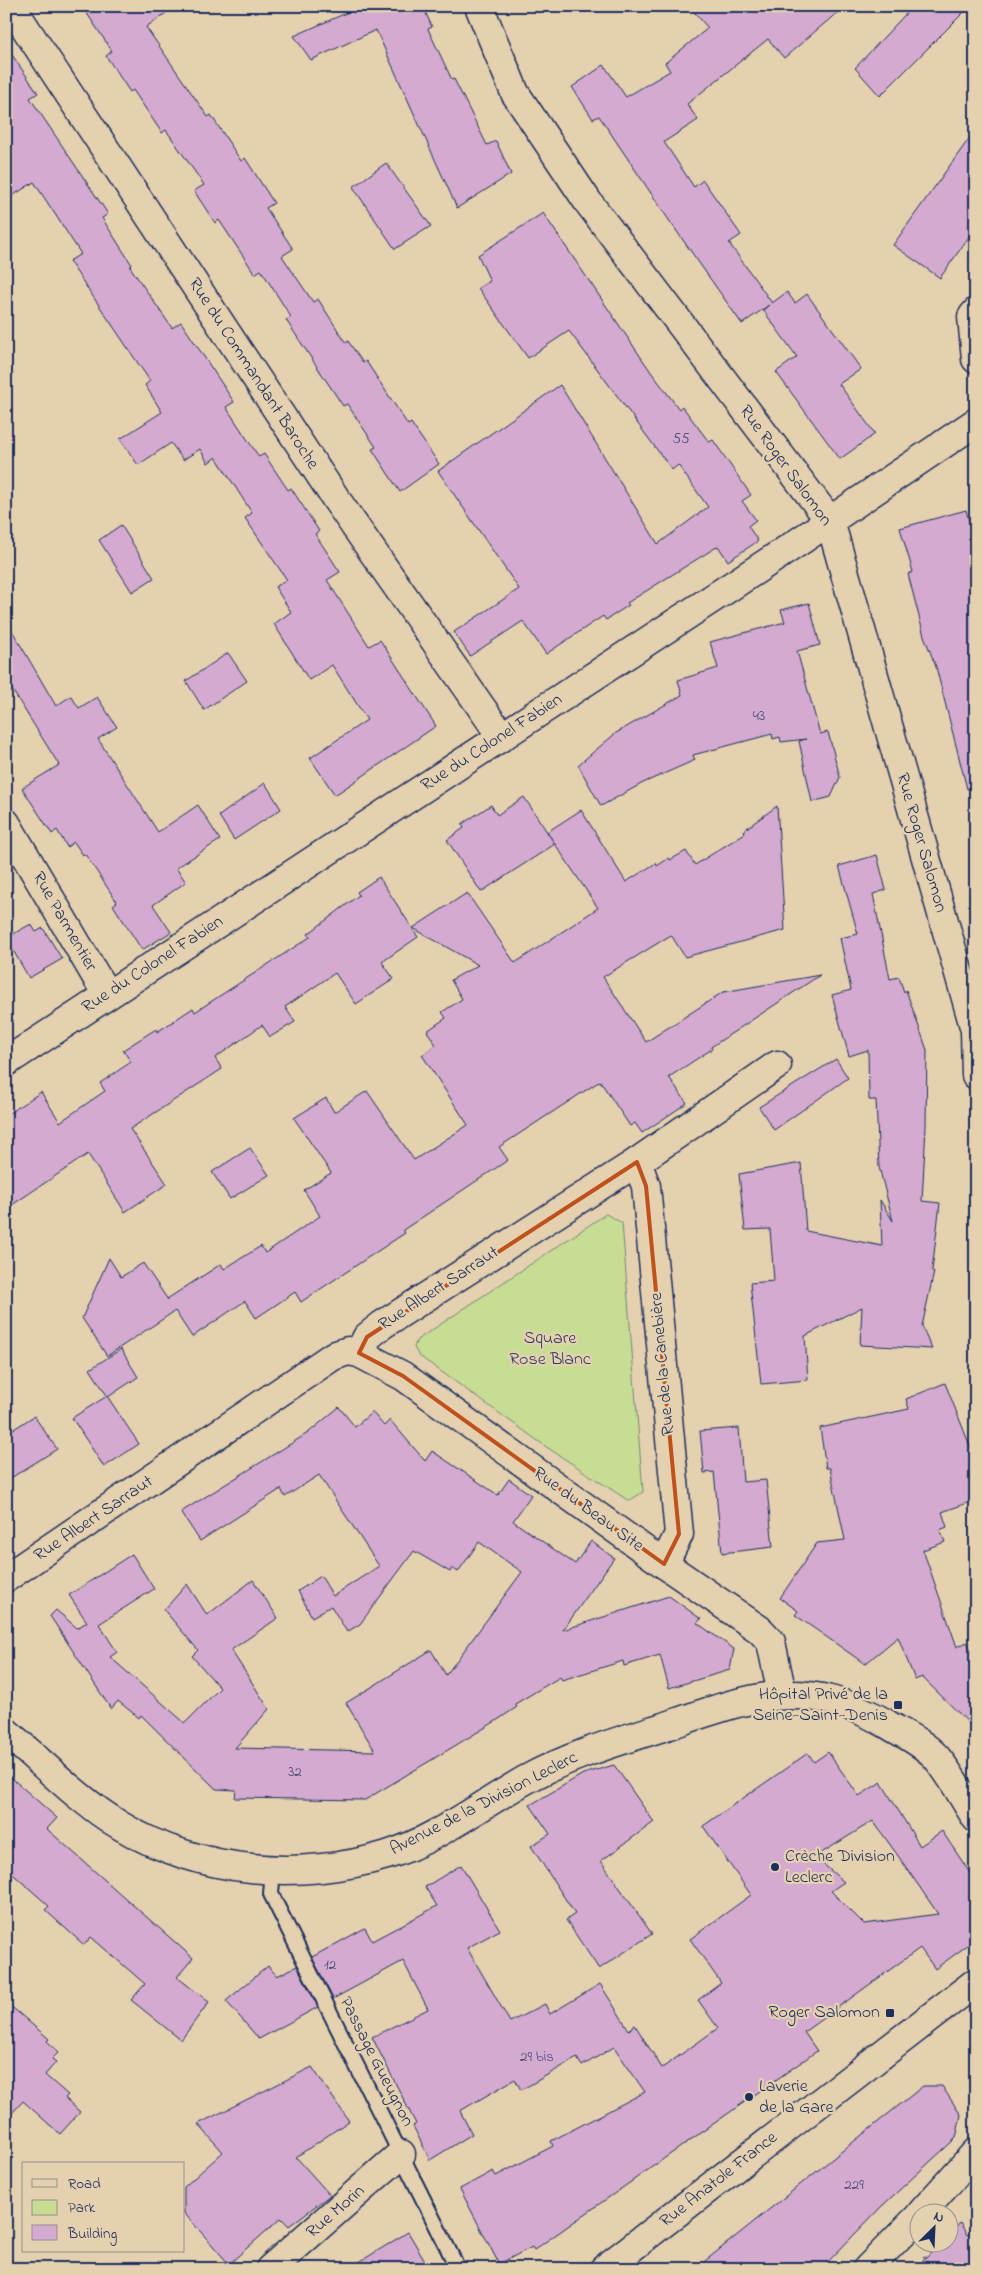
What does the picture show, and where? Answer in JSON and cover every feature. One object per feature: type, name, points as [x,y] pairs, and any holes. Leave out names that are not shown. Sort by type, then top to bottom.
[{"type":"street","name":"Rue du Commandant Baroche","points":[[11,6],[338,502],[502,737]]},
{"type":"street","name":"Rue Roger Salomon","points":[[479,6],[515,93],[588,202],[830,521],[975,1030],[976,1075]]},
{"type":"street","points":[[976,312],[972,317],[976,359]]},
{"type":"street","name":"Rue du Colonel Fabien","points":[[6,1062],[830,521],[976,422]]},
{"type":"street","name":"Rue Parmentier","points":[[6,823],[107,995]]},
{"type":"street","name":"Rue Albert Sarraut","points":[[6,1578],[333,1356],[348,1351],[359,1353],[367,1337],[382,1325],[637,1162],[777,1066]]},
{"type":"street","name":"Rue de la Canebière","points":[[637,1162],[646,1186],[679,1534],[664,1564]]},
{"type":"street","name":"Rue du Beau Site","points":[[359,1353],[403,1376],[664,1564],[760,1630],[771,1642],[782,1694]]},
{"type":"street","name":"Avenue de la Division Leclerc","points":[[6,1732],[84,1799],[119,1825],[151,1842],[222,1864],[273,1869],[345,1865],[389,1855],[428,1837],[529,1778],[578,1755],[723,1707],[782,1694],[827,1698],[854,1706],[915,1741],[936,1757],[976,1818]]},
{"type":"street","name":"Rue Anatole France","points":[[604,2269],[976,1982]]},
{"type":"street","points":[[932,2202],[976,2152]]},
{"type":"street","name":"Rue Morin","points":[[270,2269],[402,2154]]},
{"type":"street","points":[[867,2269],[910,2225]]},
{"type":"lane","name":"Passage Gueugnon","points":[[273,1869],[271,1894],[458,2269]]},
{"type":"highlighted area","points":[[637,1162],[646,1186],[679,1534],[664,1564],[403,1376],[359,1353],[367,1337]]},
{"type":"green space","name":"Square Rose Blanc","points":[[606,1214],[622,1223],[643,1492],[629,1501],[548,1448],[418,1355],[414,1347],[417,1340]]},
{"type":"building","points":[[82,6],[176,6],[146,27],[208,117],[211,115],[241,161],[245,158],[274,203],[266,208],[293,249],[282,256],[313,302],[318,299],[346,343],[348,341],[363,363],[366,361],[408,425],[411,423],[439,464],[400,492],[372,449],[376,447],[347,404],[343,406],[286,320],[291,317],[261,270],[255,274],[219,220],[215,223],[194,191],[204,185],[166,130],[162,133],[133,90],[130,92],[106,56],[112,51]]},
{"type":"building","points":[[362,6],[430,6],[424,9],[432,27],[428,29],[452,80],[454,79],[487,145],[496,141],[511,174],[457,208],[376,30],[311,60],[294,36]]},
{"type":"building","points":[[689,6],[845,6],[784,58],[768,39],[687,104],[698,120],[664,142],[694,187],[703,180],[741,235],[729,243],[772,303],[787,292],[795,303],[807,294],[861,369],[839,384],[875,434],[840,459],[776,372],[797,357],[763,310],[769,305],[742,324],[599,116],[593,119],[572,87],[604,65],[626,97],[670,71],[665,63],[708,28]]},
{"type":"building","points":[[913,6],[970,6],[880,96],[855,68]]},
{"type":"building","points":[[6,46],[38,93],[30,98],[108,214],[102,218],[132,265],[130,267],[172,328],[181,322],[234,402],[226,407],[259,457],[264,454],[288,490],[291,488],[319,531],[315,534],[340,572],[327,580],[369,646],[380,640],[436,726],[335,795],[310,758],[367,720],[332,665],[309,680],[274,624],[291,612],[275,587],[287,580],[245,518],[252,513],[216,457],[208,463],[200,449],[183,460],[171,443],[138,465],[120,439],[162,412],[145,385],[150,381],[69,261],[81,254],[34,182],[6,200]]},
{"type":"building","points":[[976,129],[976,227],[940,278],[893,245]]},
{"type":"building","points":[[386,163],[431,226],[395,249],[353,187]]},
{"type":"building","points":[[543,213],[651,372],[679,409],[682,406],[709,442],[713,440],[751,495],[742,501],[756,520],[748,526],[758,541],[728,561],[718,546],[627,603],[629,605],[606,620],[603,616],[546,654],[523,621],[470,656],[454,632],[519,589],[438,471],[560,385],[658,544],[708,507],[678,465],[672,470],[569,331],[528,358],[478,288],[490,281],[478,255]]},
{"type":"building","points":[[966,510],[976,547],[976,788],[967,789],[936,667],[924,636],[908,574],[913,572],[900,528]]},
{"type":"building","points":[[121,525],[154,578],[132,592],[99,540]]},
{"type":"building","points":[[809,603],[820,645],[797,651],[820,734],[828,732],[840,777],[831,797],[812,802],[799,741],[806,739],[781,742],[780,737],[773,739],[772,734],[693,755],[695,760],[643,783],[601,806],[578,765],[616,733],[682,695],[678,680],[718,668],[710,642],[785,622],[781,610]]},
{"type":"building","points":[[6,620],[56,706],[71,696],[79,708],[97,697],[117,727],[98,739],[158,832],[198,805],[220,840],[176,868],[186,882],[153,905],[171,932],[142,950],[113,905],[117,902],[85,854],[83,855],[74,842],[67,847],[57,830],[52,834],[22,788],[59,765],[6,680]]},
{"type":"building","points":[[228,653],[247,681],[204,710],[186,681]]},
{"type":"building","points":[[265,783],[281,809],[234,840],[219,816]]},
{"type":"building","points":[[524,797],[555,844],[481,892],[447,840],[464,828],[462,824],[491,805],[497,815]]},
{"type":"building","points":[[777,806],[785,930],[685,957],[671,935],[603,977],[646,1042],[723,992],[820,975],[669,1077],[687,1103],[642,1133],[635,1123],[630,1126],[600,1081],[499,1147],[508,1160],[403,1230],[405,1233],[301,1302],[295,1292],[256,1318],[245,1301],[192,1337],[175,1311],[107,1356],[82,1318],[109,1258],[121,1277],[143,1263],[167,1299],[221,1264],[224,1269],[261,1246],[265,1253],[320,1216],[304,1190],[331,1173],[294,1118],[326,1098],[334,1112],[367,1091],[414,1160],[468,1125],[422,1055],[436,1045],[427,1031],[446,1018],[442,1012],[462,999],[451,980],[478,965],[413,928],[467,893],[515,963],[598,908],[547,832],[581,810],[626,882],[656,863],[657,866],[669,858],[670,860],[686,851],[695,865],[745,833],[744,830]]},
{"type":"building","points":[[877,855],[886,890],[873,894],[890,979],[899,977],[904,992],[906,990],[927,1050],[926,1127],[922,1201],[940,1203],[932,1271],[934,1272],[922,1326],[932,1349],[860,1345],[862,1307],[805,1336],[808,1380],[761,1384],[750,1283],[774,1281],[770,1229],[745,1230],[739,1174],[801,1163],[806,1231],[882,1246],[880,1200],[893,1221],[879,1167],[876,1100],[869,1100],[868,1050],[849,1056],[832,995],[851,990],[840,938],[858,934],[839,866]]},
{"type":"building","points":[[379,877],[418,937],[382,962],[394,979],[356,1004],[335,973],[285,1007],[295,1022],[270,1037],[262,1025],[215,1058],[222,1069],[130,1129],[167,1184],[125,1212],[88,1154],[6,1209],[6,1115],[41,1092],[60,1122],[105,1091],[100,1083],[131,1062],[123,1050],[156,1029],[157,1032],[193,1008],[195,1012],[310,937],[308,934],[359,895],[357,892]]},
{"type":"building","points":[[31,924],[36,932],[43,928],[62,959],[29,978],[6,938]]},
{"type":"building","points":[[836,1059],[848,1078],[774,1130],[759,1107]]},
{"type":"building","points":[[250,1148],[269,1175],[230,1199],[212,1172]]},
{"type":"building","points":[[121,1349],[138,1377],[108,1397],[90,1369]]},
{"type":"building","points":[[945,1383],[976,1461],[976,1500],[942,1512],[947,1527],[940,1530],[945,1542],[923,1550],[957,1647],[967,1642],[976,1661],[976,1730],[922,1677],[915,1680],[898,1637],[865,1664],[795,1615],[798,1611],[780,1598],[817,1543],[845,1540],[830,1468],[826,1468],[820,1428],[909,1409],[906,1399]]},
{"type":"building","points":[[107,1396],[139,1444],[104,1467],[72,1418]]},
{"type":"building","points":[[339,1407],[355,1427],[372,1412],[384,1426],[390,1420],[425,1461],[432,1451],[498,1495],[509,1479],[531,1495],[513,1521],[575,1564],[591,1541],[614,1558],[563,1630],[669,1596],[701,1619],[697,1623],[734,1649],[730,1670],[669,1688],[660,1655],[624,1666],[623,1661],[562,1680],[560,1677],[515,1704],[517,1707],[496,1721],[365,1800],[235,1798],[236,1790],[216,1789],[141,1715],[139,1718],[118,1701],[111,1709],[50,1616],[56,1610],[77,1628],[87,1622],[69,1595],[132,1554],[154,1589],[99,1624],[117,1652],[110,1657],[185,1723],[220,1688],[192,1656],[198,1650],[164,1610],[187,1584],[207,1615],[253,1580],[278,1618],[231,1650],[269,1709],[235,1748],[375,1751],[346,1703],[431,1650],[446,1675],[522,1572],[479,1542],[458,1572],[452,1568],[450,1572],[414,1551],[360,1624],[347,1632],[331,1606],[312,1617],[298,1591],[321,1576],[333,1596],[379,1566],[319,1475],[285,1497],[281,1489],[200,1541],[181,1512],[308,1433]]},
{"type":"building","points":[[34,1416],[57,1449],[6,1481],[6,1434]]},
{"type":"building","points":[[739,1428],[743,1482],[766,1480],[773,1547],[722,1553],[714,1472],[704,1473],[700,1431]]},
{"type":"building","points":[[828,1752],[859,1796],[881,1782],[920,1846],[942,1831],[974,1879],[976,1939],[935,1969],[920,1948],[804,2032],[817,2051],[534,2250],[532,2247],[499,2264],[460,2189],[493,2171],[496,2176],[553,2146],[551,2141],[645,2092],[614,2047],[582,2066],[577,2058],[521,2090],[515,2079],[460,2111],[472,2134],[430,2160],[413,2126],[416,2124],[372,2037],[428,2009],[403,1961],[333,1999],[312,1957],[365,1928],[372,1941],[437,1906],[425,1887],[461,1865],[500,1930],[467,1948],[510,2022],[545,2004],[550,2014],[600,1984],[629,2030],[635,2025],[662,2068],[718,2028],[698,2000],[721,1983],[690,1939],[751,1895],[703,1826],[808,1753],[814,1762]],"holes":[[[873,1821],[938,1914],[864,1924],[831,1891],[844,1882],[815,1857]]]},
{"type":"building","points":[[614,1765],[654,1822],[601,1861],[652,1934],[599,1969],[566,1920],[575,1914],[531,1846],[550,1834],[530,1805],[583,1774]]},
{"type":"building","points":[[6,1773],[57,1818],[47,1829],[193,1958],[177,1977],[209,2002],[181,2040],[131,2000],[145,1984],[91,1937],[84,1945],[45,1910],[49,1906],[6,1868]]},
{"type":"building","points":[[268,1966],[277,1976],[297,1966],[318,2007],[259,2039],[226,2001]]},
{"type":"building","points":[[6,2002],[49,2039],[47,2041],[59,2052],[52,2059],[56,2062],[45,2075],[68,2095],[65,2098],[80,2112],[60,2134],[23,2101],[6,2120]]},
{"type":"building","points":[[312,2067],[349,2121],[296,2157],[330,2195],[289,2226],[281,2218],[229,2264],[185,2214],[185,2186],[223,2152],[198,2124]]},
{"type":"building","points":[[923,2086],[942,2086],[961,2115],[956,2138],[882,2206],[821,2269],[695,2269]]},
{"type":"building","points":[[960,2223],[967,2235],[976,2230],[976,2269],[915,2269],[932,2252],[960,2252]]},
{"type":"building","points":[[408,2232],[430,2269],[348,2269]]},
{"type":"place","name":"Hôpital Privé de la Seine-Saint-Denis","points":[[898,1705]]},
{"type":"place","name":"Crèche Division Leclerc","points":[[775,1867]]},
{"type":"place","name":"Roger Salomon","points":[[890,2013]]},
{"type":"place","name":"Laverie de la Gare","points":[[749,2097]]}]
